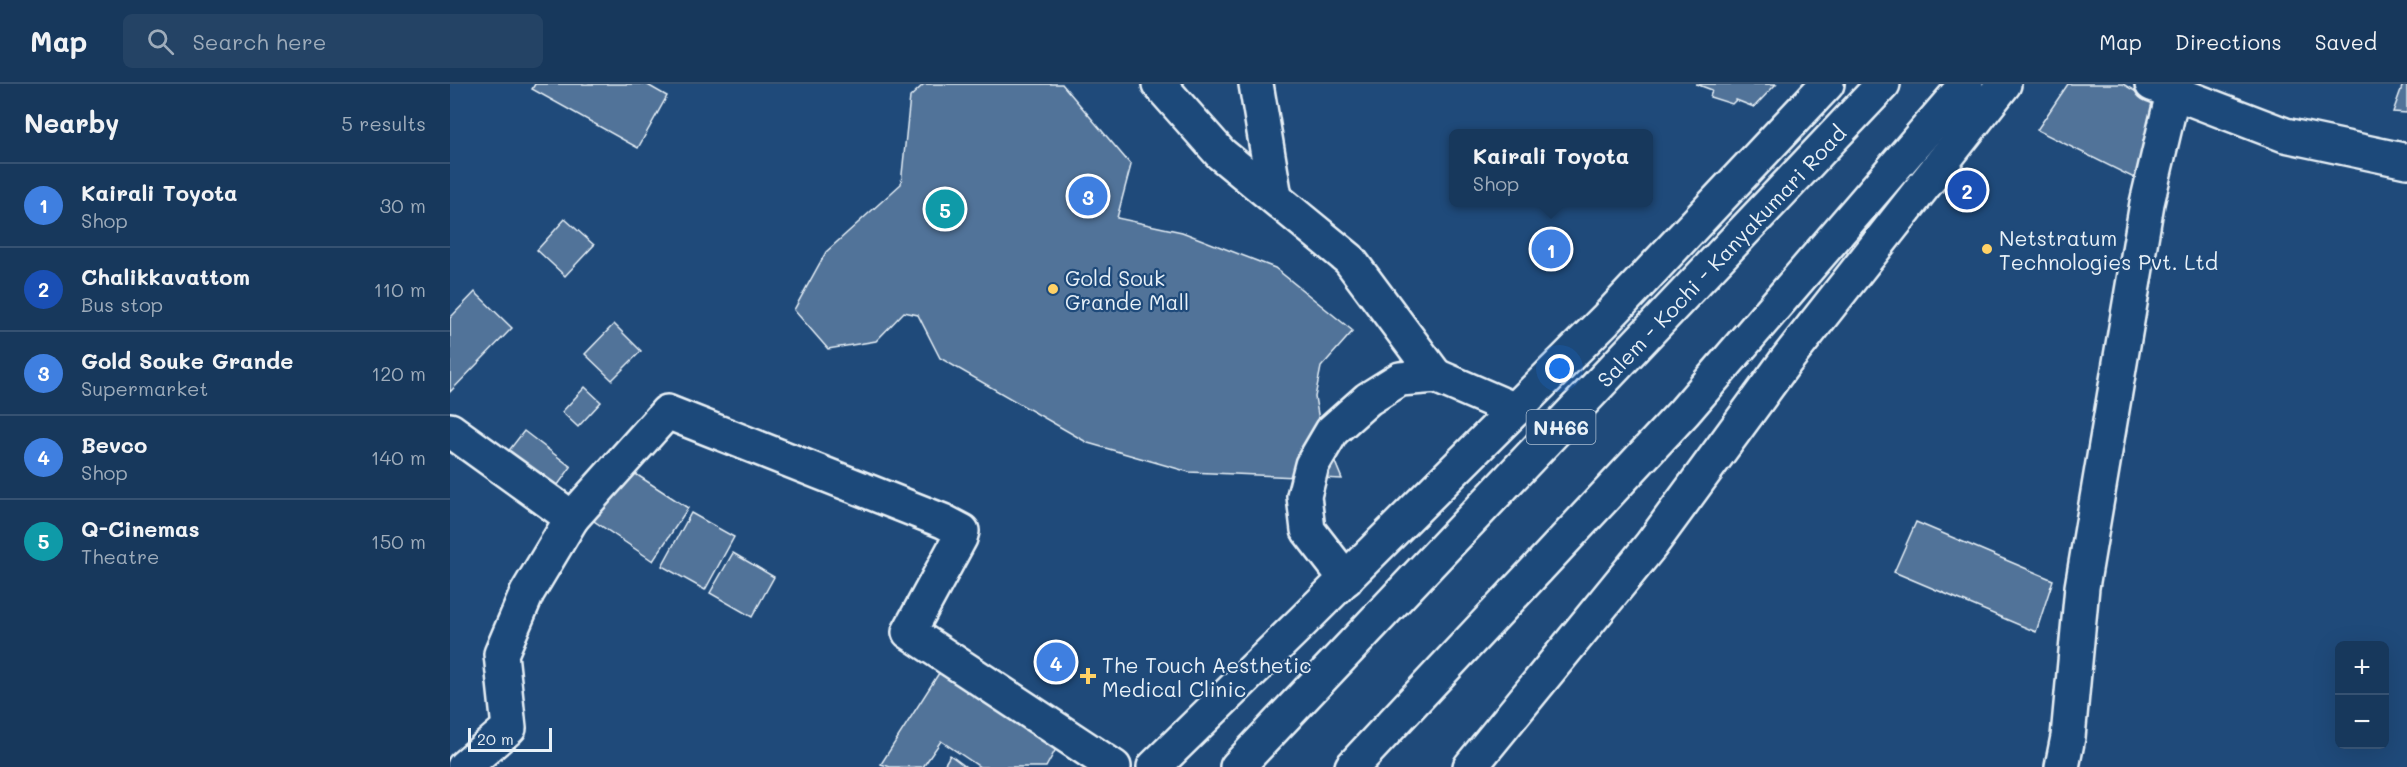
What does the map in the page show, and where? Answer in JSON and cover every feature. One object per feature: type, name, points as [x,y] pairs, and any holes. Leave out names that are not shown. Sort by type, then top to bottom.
[{"type":"main road","points":[[1159,84],[1221,154],[1349,259],[1436,376]]},
{"type":"main road","points":[[1256,84],[1275,197]]},
{"type":"main road","points":[[1154,767],[1605,320],[1827,84]]},
{"type":"main road","name":"Salem - Kochi - Kanyakumari Road","points":[[1237,767],[1883,84]]},
{"type":"main road","points":[[1352,767],[1684,412],[1966,84]]},
{"type":"main road","points":[[1470,767],[1652,545],[1785,362],[2004,84]]},
{"type":"main road","points":[[2062,767],[2068,736],[2082,587],[2146,203],[2162,89],[2285,135],[2407,161]]},
{"type":"main road","points":[[1346,579],[1308,530],[1304,496],[1312,465],[1332,431],[1368,399],[1400,379],[1436,376],[1515,410]]},
{"type":"main road","points":[[464,767],[509,728],[501,654],[527,593],[572,518],[667,412],[943,521],[962,531],[909,632],[1114,767]]},
{"type":"main road","points":[[450,430],[572,518]]},
{"type":"building","points":[[535,84],[646,84],[667,96],[638,148],[532,89]]},
{"type":"building","name":"Gold Souk Grande Mall","points":[[924,84],[1062,84],[1131,165],[1117,218],[1182,232],[1275,268],[1353,331],[1321,367],[1315,397],[1320,426],[1342,479],[1189,472],[1088,443],[940,358],[918,315],[904,312],[876,341],[828,349],[794,310],[826,252],[901,184],[910,97]]},
{"type":"building","points":[[1696,84],[1776,84],[1754,107],[1736,100],[1732,104],[1710,97],[1712,90]]},
{"type":"building","points":[[2068,84],[2123,84],[2157,104],[2136,179],[2037,130]]},
{"type":"building","points":[[2403,84],[2407,84],[2407,113],[2393,112]]},
{"type":"building","points":[[565,219],[594,245],[565,276],[537,250]]},
{"type":"building","points":[[475,292],[512,328],[450,392],[450,318]]},
{"type":"building","points":[[614,324],[641,351],[612,380],[585,354]]},
{"type":"building","points":[[585,387],[601,402],[578,427],[562,412]]},
{"type":"building","points":[[524,431],[571,467],[555,489],[507,453]]},
{"type":"building","points":[[628,469],[688,508],[653,561],[594,521]]},
{"type":"building","points":[[691,513],[734,537],[705,590],[662,566]]},
{"type":"building","points":[[1916,522],[2053,580],[2036,632],[1894,572]]},
{"type":"building","points":[[733,553],[774,577],[752,617],[710,593]]},
{"type":"building","points":[[939,673],[1057,747],[1046,767],[980,767],[941,741],[923,767],[890,767],[881,764]]},
{"type":"building","points":[[950,755],[966,767],[943,767]]},
{"type":"place","name":"Chalikkavattom","points":[[1967,190]]},
{"type":"place","name":"Gold Souke Grande","points":[[1088,196]]},
{"type":"place","name":"Q-Cinemas","points":[[945,209]]},
{"type":"place","name":"Kairali Toyota","points":[[1551,249]]},
{"type":"place","name":"Netstratum Technologies Pvt. Ltd","points":[[1987,249]]},
{"type":"place","name":"Gold Souk Grande Mall","points":[[1053,289]]},
{"type":"place","name":"Bevco","points":[[1056,662]]},
{"type":"place","name":"The Touch Aesthetic Medical Clinic","points":[[1088,676]]}]
